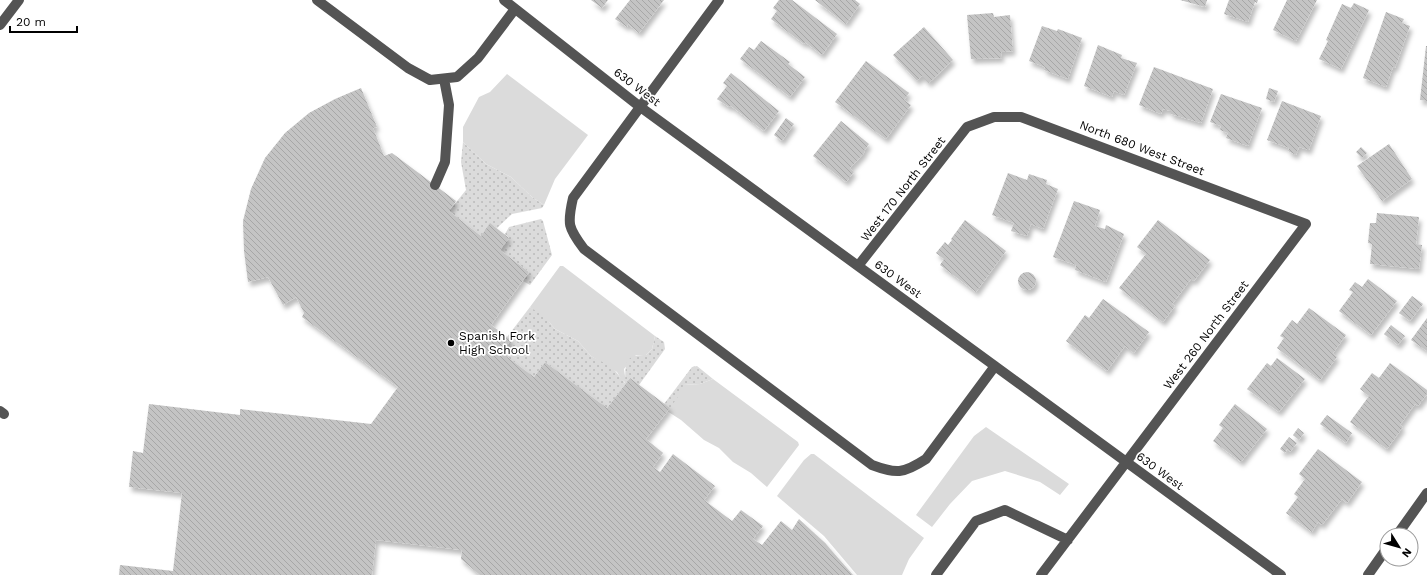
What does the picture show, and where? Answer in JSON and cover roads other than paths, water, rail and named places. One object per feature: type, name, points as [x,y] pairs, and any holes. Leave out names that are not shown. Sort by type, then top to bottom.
[{"type":"street","points":[[0,25],[19,0]]},
{"type":"street","points":[[317,0],[408,68],[430,80],[457,77],[478,58],[515,9]]},
{"type":"street","name":"630 West","points":[[504,0],[639,106],[1280,575]]},
{"type":"street","points":[[719,0],[639,106],[573,198],[570,213],[571,232],[584,249],[872,465],[889,471],[910,470],[926,459],[995,366]]},
{"type":"street","points":[[435,186],[445,162],[449,105],[444,79]]},
{"type":"street","name":"North 680 West Street","points":[[967,127],[994,117],[1021,117],[1306,224]]},
{"type":"street","name":"West 170 North Street","points":[[858,266],[967,127]]},
{"type":"street","name":"West 260 North Street","points":[[1041,575],[1125,461],[1306,224]]},
{"type":"street","points":[[1403,527],[1427,493]]},
{"type":"street","points":[[936,575],[976,521],[1005,510],[1068,540]]},
{"type":"street","points":[[1368,575],[1379,559]]},
{"type":"place","name":"Spanish Fork High School","points":[[451,343]]}]
